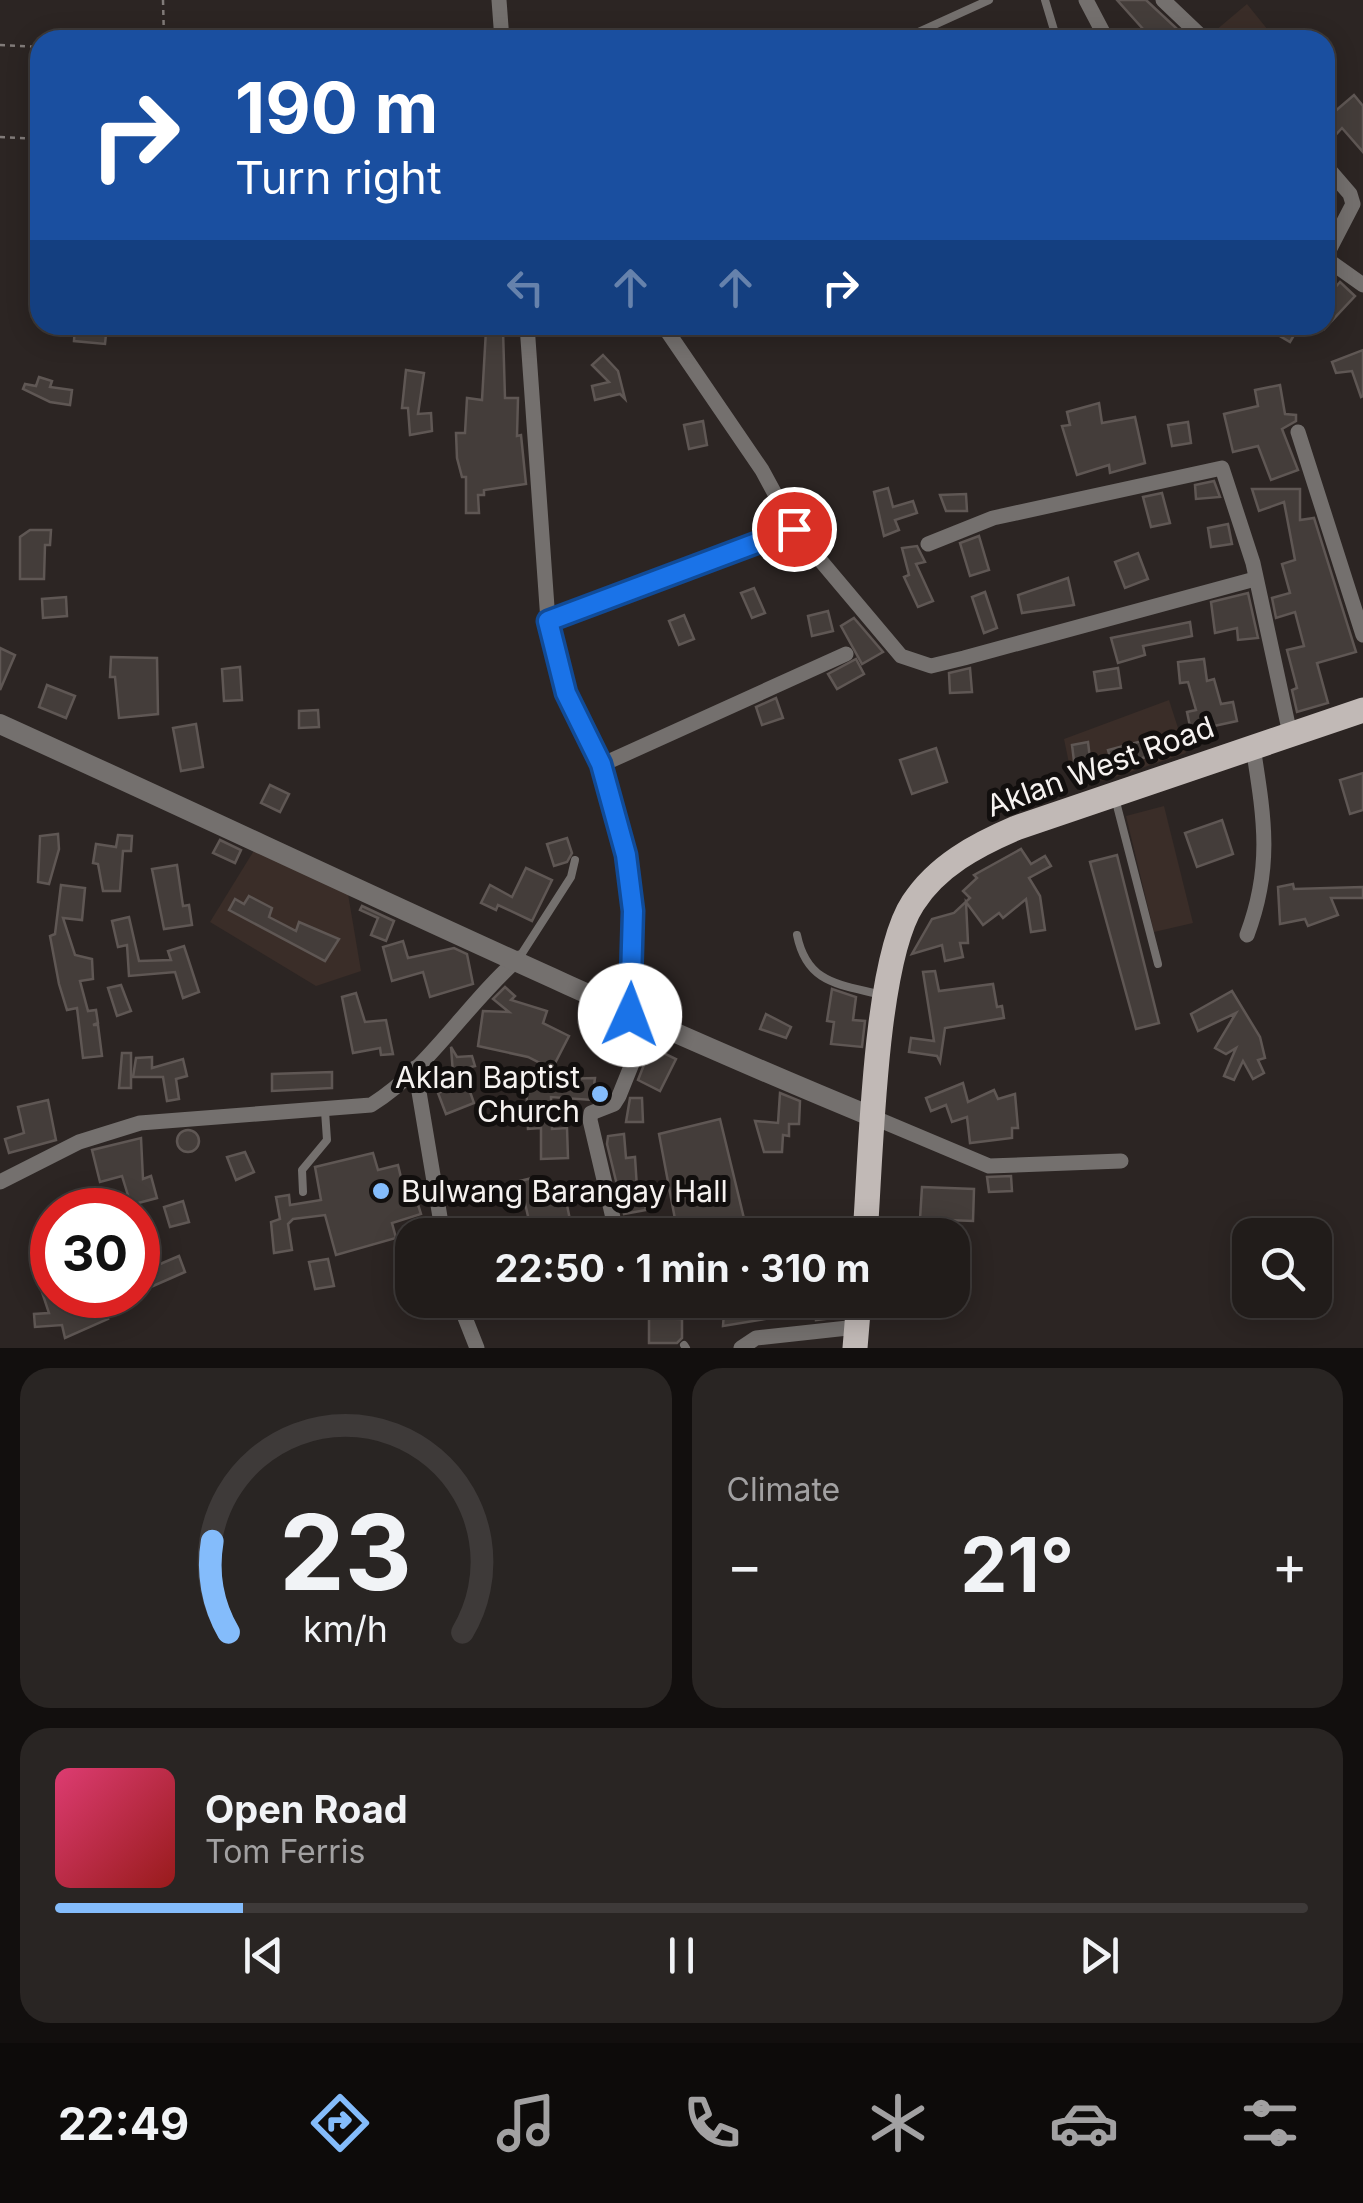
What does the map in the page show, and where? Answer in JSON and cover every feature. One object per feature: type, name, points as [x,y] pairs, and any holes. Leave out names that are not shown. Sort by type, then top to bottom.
[{"type":"main road","name":"Aklan West Road","points":[[866,1218],[893,948],[913,903],[931,881],[964,854],[1016,828],[1363,710]]},
{"type":"street","points":[[499,0],[501,30]]},
{"type":"street","points":[[1086,0],[1102,30]]},
{"type":"street","points":[[1163,0],[1194,30]]},
{"type":"street","points":[[1335,177],[1350,194],[1352,204],[1335,238]]},
{"type":"street","points":[[1335,265],[1363,285]]},
{"type":"street","points":[[528,335],[548,621],[566,693],[601,764],[626,855],[633,911],[639,1020],[619,1096],[614,1104],[591,1113],[590,1120],[613,1218]]},
{"type":"street","points":[[670,335],[762,470],[794,529],[901,656],[917,665],[948,662],[1255,578]]},
{"type":"street","points":[[1298,432],[1363,635]]},
{"type":"street","points":[[928,544],[993,518],[1222,468],[1255,578],[1290,734]]},
{"type":"street","points":[[601,764],[846,654]]},
{"type":"street","points":[[0,724],[518,958],[639,1020],[989,1166],[1120,1161]]},
{"type":"street","points":[[1248,934],[1266,873],[1253,746]]},
{"type":"street","points":[[0,1182],[108,1130],[207,1117],[371,1106],[392,1092],[489,984],[518,958]]},
{"type":"street","points":[[415,1068],[441,1218]]},
{"type":"street","points":[[465,1318],[477,1348]]},
{"type":"street","points":[[742,1348],[756,1338],[856,1338]]},
{"type":"lane","points":[[923,30],[989,0]]},
{"type":"lane","points":[[1045,0],[1054,30]]},
{"type":"lane","points":[[548,621],[794,529]]},
{"type":"lane","points":[[1104,797],[1158,964]]},
{"type":"lane","points":[[518,958],[571,877],[575,860]]},
{"type":"lane","points":[[796,935],[802,960],[815,974],[886,996]]},
{"type":"lane","points":[[303,1192],[302,1170],[327,1140],[326,1110]]},
{"type":"path","points":[[163,0],[164,30]]},
{"type":"path","points":[[0,45],[30,47]]},
{"type":"path","points":[[0,136],[30,139]]},
{"type":"shaded area","points":[[1247,4],[1268,30],[1216,30]]},
{"type":"shaded area","points":[[1169,700],[1186,753],[1104,781],[1071,773],[1064,739]]},
{"type":"shaded area","points":[[1164,806],[1193,923],[1154,932],[1126,816]]},
{"type":"shaded area","points":[[258,844],[347,888],[361,971],[316,986],[210,922]]},
{"type":"building","points":[[1117,0],[1146,0],[1178,30],[1144,30]]},
{"type":"building","points":[[1354,95],[1363,106],[1363,152],[1342,128],[1335,136],[1335,111]]},
{"type":"building","points":[[1340,282],[1355,296],[1335,317],[1335,288]]},
{"type":"building","points":[[74,335],[106,335],[105,344],[74,341]]},
{"type":"building","points":[[486,335],[503,335],[505,398],[518,398],[517,436],[521,435],[526,484],[484,490],[484,495],[478,495],[479,513],[466,513],[466,477],[462,477],[457,458],[456,433],[465,433],[467,398],[482,400]]},
{"type":"building","points":[[1363,350],[1361,397],[1352,371],[1336,373],[1332,362]]},
{"type":"building","points":[[603,355],[618,371],[625,399],[620,394],[595,400],[592,386],[609,382],[592,365]]},
{"type":"building","points":[[406,370],[424,373],[418,414],[431,413],[432,431],[410,435],[408,408],[402,408]]},
{"type":"building","points":[[39,377],[52,381],[50,387],[72,390],[70,405],[50,402],[23,389],[25,384],[36,386]]},
{"type":"building","points":[[1280,385],[1285,414],[1296,415],[1296,421],[1282,429],[1298,470],[1271,480],[1258,446],[1233,452],[1224,414],[1258,406],[1255,390]]},
{"type":"building","points":[[1099,403],[1102,423],[1135,417],[1145,463],[1110,473],[1109,465],[1077,475],[1062,426],[1070,425],[1067,412]]},
{"type":"building","points":[[703,421],[707,445],[689,449],[684,425]]},
{"type":"building","points":[[1188,422],[1191,443],[1172,446],[1168,425]]},
{"type":"building","points":[[1214,481],[1220,497],[1196,499],[1195,485]]},
{"type":"building","points":[[888,488],[893,507],[913,501],[917,513],[895,520],[899,530],[884,536],[874,492]]},
{"type":"building","points":[[1252,489],[1300,489],[1300,520],[1314,518],[1356,652],[1317,663],[1328,703],[1297,712],[1292,690],[1297,688],[1287,650],[1304,646],[1295,612],[1276,618],[1272,598],[1290,593],[1282,564],[1295,560],[1284,502],[1259,511]]},
{"type":"building","points":[[1162,493],[1170,523],[1151,527],[1143,497]]},
{"type":"building","points":[[966,494],[967,511],[946,511],[940,495]]},
{"type":"building","points":[[1228,524],[1232,544],[1211,547],[1208,528]]},
{"type":"building","points":[[30,530],[51,530],[50,545],[45,545],[44,579],[20,579],[20,537]]},
{"type":"building","points":[[979,536],[989,570],[970,576],[960,543]]},
{"type":"building","points":[[917,546],[925,562],[916,564],[933,601],[918,607],[904,577],[909,575],[902,548]]},
{"type":"building","points":[[1138,553],[1148,579],[1125,588],[1115,562]]},
{"type":"building","points":[[1068,578],[1074,605],[1022,613],[1018,595]]},
{"type":"building","points":[[754,588],[765,613],[752,618],[741,593]]},
{"type":"building","points":[[985,592],[997,628],[984,633],[972,597]]},
{"type":"building","points":[[1248,593],[1258,638],[1238,640],[1237,628],[1215,633],[1211,602]]},
{"type":"building","points":[[66,597],[67,616],[43,618],[42,599]]},
{"type":"building","points":[[828,611],[833,631],[812,636],[808,616]]},
{"type":"building","points":[[684,615],[694,639],[679,645],[669,621]]},
{"type":"building","points":[[854,618],[883,652],[862,664],[841,626]]},
{"type":"building","points":[[1190,622],[1192,636],[1143,646],[1145,655],[1118,663],[1111,638]]},
{"type":"building","points":[[0,648],[15,655],[0,690]]},
{"type":"building","points":[[111,657],[157,658],[158,714],[119,718],[115,677],[110,677]]},
{"type":"building","points":[[856,659],[864,674],[837,689],[828,674]]},
{"type":"building","points":[[1204,659],[1207,681],[1214,679],[1221,704],[1233,702],[1237,721],[1191,731],[1187,712],[1196,710],[1188,682],[1180,683],[1178,662]]},
{"type":"building","points":[[240,667],[242,700],[224,701],[222,669]]},
{"type":"building","points":[[970,668],[972,692],[950,693],[949,673]]},
{"type":"building","points":[[1118,668],[1121,688],[1097,691],[1094,672]]},
{"type":"building","points":[[47,685],[75,696],[66,718],[39,707]]},
{"type":"building","points":[[776,698],[783,718],[762,725],[756,707]]},
{"type":"building","points":[[318,710],[319,727],[299,728],[299,711]]},
{"type":"building","points":[[196,724],[203,767],[181,771],[173,728]]},
{"type":"building","points":[[1142,741],[1146,757],[1113,766],[1108,750]]},
{"type":"building","points":[[1088,742],[1091,767],[1075,769],[1072,745]]},
{"type":"building","points":[[936,748],[947,782],[912,794],[900,760]]},
{"type":"building","points":[[1363,773],[1363,810],[1350,814],[1340,780]]},
{"type":"building","points":[[270,785],[289,794],[280,812],[261,803]]},
{"type":"building","points":[[1222,820],[1233,854],[1197,867],[1185,833]]},
{"type":"building","points":[[58,834],[59,849],[49,884],[38,882],[40,836]]},
{"type":"building","points":[[118,835],[132,836],[131,851],[123,851],[120,891],[103,891],[98,864],[93,863],[96,844],[116,847]]},
{"type":"building","points":[[567,838],[572,853],[567,862],[554,866],[547,844]]},
{"type":"building","points":[[220,840],[241,850],[235,863],[213,853]]},
{"type":"building","points":[[1021,849],[1031,864],[1045,856],[1051,866],[1029,878],[1040,896],[1045,930],[1031,932],[1026,899],[1003,918],[999,913],[983,925],[966,902],[968,943],[960,943],[963,957],[945,961],[942,945],[912,954],[932,919],[954,913],[970,898],[963,891],[977,878],[974,875]]},
{"type":"building","points":[[1117,855],[1159,1023],[1136,1029],[1090,862]]},
{"type":"building","points":[[177,865],[183,906],[189,905],[192,925],[164,929],[152,869]]},
{"type":"building","points":[[526,868],[552,880],[532,921],[498,905],[496,910],[481,903],[490,885],[512,897]]},
{"type":"building","points":[[1293,884],[1294,889],[1363,887],[1363,898],[1331,898],[1338,915],[1308,926],[1305,919],[1280,924],[1278,887]]},
{"type":"building","points":[[61,885],[85,888],[82,920],[63,918],[75,955],[92,959],[93,979],[80,981],[88,1011],[96,1010],[98,1023],[93,1025],[98,1025],[102,1056],[83,1058],[77,1008],[67,1010],[59,984],[50,936],[55,934]]},
{"type":"building","points":[[249,896],[272,908],[269,917],[296,931],[299,922],[339,939],[325,961],[229,910],[235,899],[244,904]]},
{"type":"building","points":[[362,906],[394,921],[386,941],[371,935],[378,918],[360,910]]},
{"type":"building","points":[[129,917],[139,961],[171,960],[168,951],[184,946],[199,992],[183,998],[175,972],[129,976],[127,945],[118,947],[112,921]]},
{"type":"building","points":[[403,941],[408,958],[454,948],[467,954],[473,984],[430,997],[423,972],[392,981],[383,947]]},
{"type":"building","points":[[935,971],[939,991],[993,984],[997,1007],[1002,1006],[1004,1018],[945,1028],[940,1062],[937,1056],[909,1052],[911,1038],[934,1041],[923,972]]},
{"type":"building","points":[[121,985],[131,1011],[117,1016],[108,988]]},
{"type":"building","points":[[505,987],[515,996],[511,1000],[547,1011],[543,1023],[569,1036],[552,1069],[528,1057],[478,1046],[483,1011],[509,1012],[493,999]]},
{"type":"building","points":[[832,989],[856,997],[853,1020],[865,1021],[862,1047],[831,1044],[834,1022],[827,1021]]},
{"type":"building","points":[[1232,991],[1260,1037],[1265,1058],[1258,1060],[1264,1073],[1253,1079],[1243,1061],[1234,1080],[1224,1076],[1236,1048],[1226,1054],[1215,1048],[1236,1013],[1198,1031],[1191,1014]]},
{"type":"building","points":[[356,993],[365,1022],[386,1020],[393,1054],[381,1055],[380,1048],[353,1053],[342,997]]},
{"type":"building","points":[[766,1014],[791,1027],[786,1038],[760,1029]]},
{"type":"building","points":[[451,1047],[457,1057],[472,1056],[475,1066],[462,1069],[474,1103],[446,1114],[438,1093],[454,1087]]},
{"type":"building","points":[[651,1047],[676,1059],[660,1091],[638,1080]]},
{"type":"building","points":[[122,1053],[131,1053],[131,1088],[119,1088]]},
{"type":"building","points":[[152,1057],[152,1068],[183,1059],[187,1076],[176,1079],[179,1099],[167,1101],[163,1077],[133,1077],[136,1058]]},
{"type":"building","points":[[332,1072],[332,1088],[272,1091],[272,1074]]},
{"type":"building","points":[[595,1078],[592,1100],[551,1097],[552,1129],[567,1128],[568,1158],[541,1159],[541,1128],[528,1129],[526,1080]]},
{"type":"building","points":[[963,1083],[968,1102],[994,1090],[998,1099],[1015,1094],[1018,1128],[1012,1128],[1012,1138],[970,1143],[967,1117],[952,1122],[946,1105],[931,1111],[926,1098]]},
{"type":"building","points":[[780,1093],[800,1101],[799,1124],[789,1124],[789,1136],[783,1135],[782,1152],[764,1152],[755,1121],[778,1123]]},
{"type":"building","points":[[630,1098],[642,1098],[643,1122],[626,1122]]},
{"type":"building","points":[[48,1100],[56,1140],[9,1153],[5,1139],[24,1133],[18,1107]]},
{"type":"building","points":[[720,1119],[744,1218],[675,1218],[659,1134]]},
{"type":"building","points":[[188,1130],[196,1133],[196,1149],[188,1152],[180,1149],[177,1141],[180,1133]]},
{"type":"building","points":[[624,1134],[626,1158],[635,1157],[637,1188],[642,1188],[646,1210],[624,1214],[607,1144],[608,1136]]},
{"type":"building","points":[[141,1138],[143,1179],[151,1176],[154,1188],[126,1188],[122,1176],[100,1182],[92,1150]]},
{"type":"building","points":[[245,1152],[254,1172],[236,1180],[227,1157]]},
{"type":"building","points":[[373,1153],[378,1170],[398,1165],[405,1194],[414,1192],[421,1214],[395,1218],[395,1238],[336,1255],[325,1215],[293,1219],[288,1224],[292,1250],[274,1253],[271,1222],[280,1219],[276,1197],[289,1195],[290,1205],[321,1200],[315,1167]]},
{"type":"building","points":[[1011,1176],[1012,1191],[989,1192],[987,1177]]},
{"type":"building","points":[[536,1177],[540,1194],[564,1190],[570,1218],[528,1218],[520,1181]]},
{"type":"building","points":[[922,1187],[974,1189],[973,1221],[920,1218]]},
{"type":"building","points":[[183,1201],[189,1222],[170,1227],[164,1207]]},
{"type":"building","points":[[179,1256],[185,1272],[160,1283],[160,1264]]},
{"type":"building","points":[[328,1259],[334,1286],[315,1289],[309,1262]]},
{"type":"building","points":[[34,1318],[108,1319],[65,1338],[62,1325],[35,1327]]},
{"type":"building","points":[[649,1318],[682,1319],[682,1338],[677,1343],[649,1343]]},
{"type":"building","points":[[724,1318],[771,1318],[723,1326]]},
{"type":"place","name":"Aklan Baptist Church","points":[[600,1094]]},
{"type":"place","name":"Bulwang Barangay Hall","points":[[381,1191]]},
{"type":"route","points":[[630,1015],[633,911],[626,855],[601,764],[566,693],[548,621],[794,529]]}]
